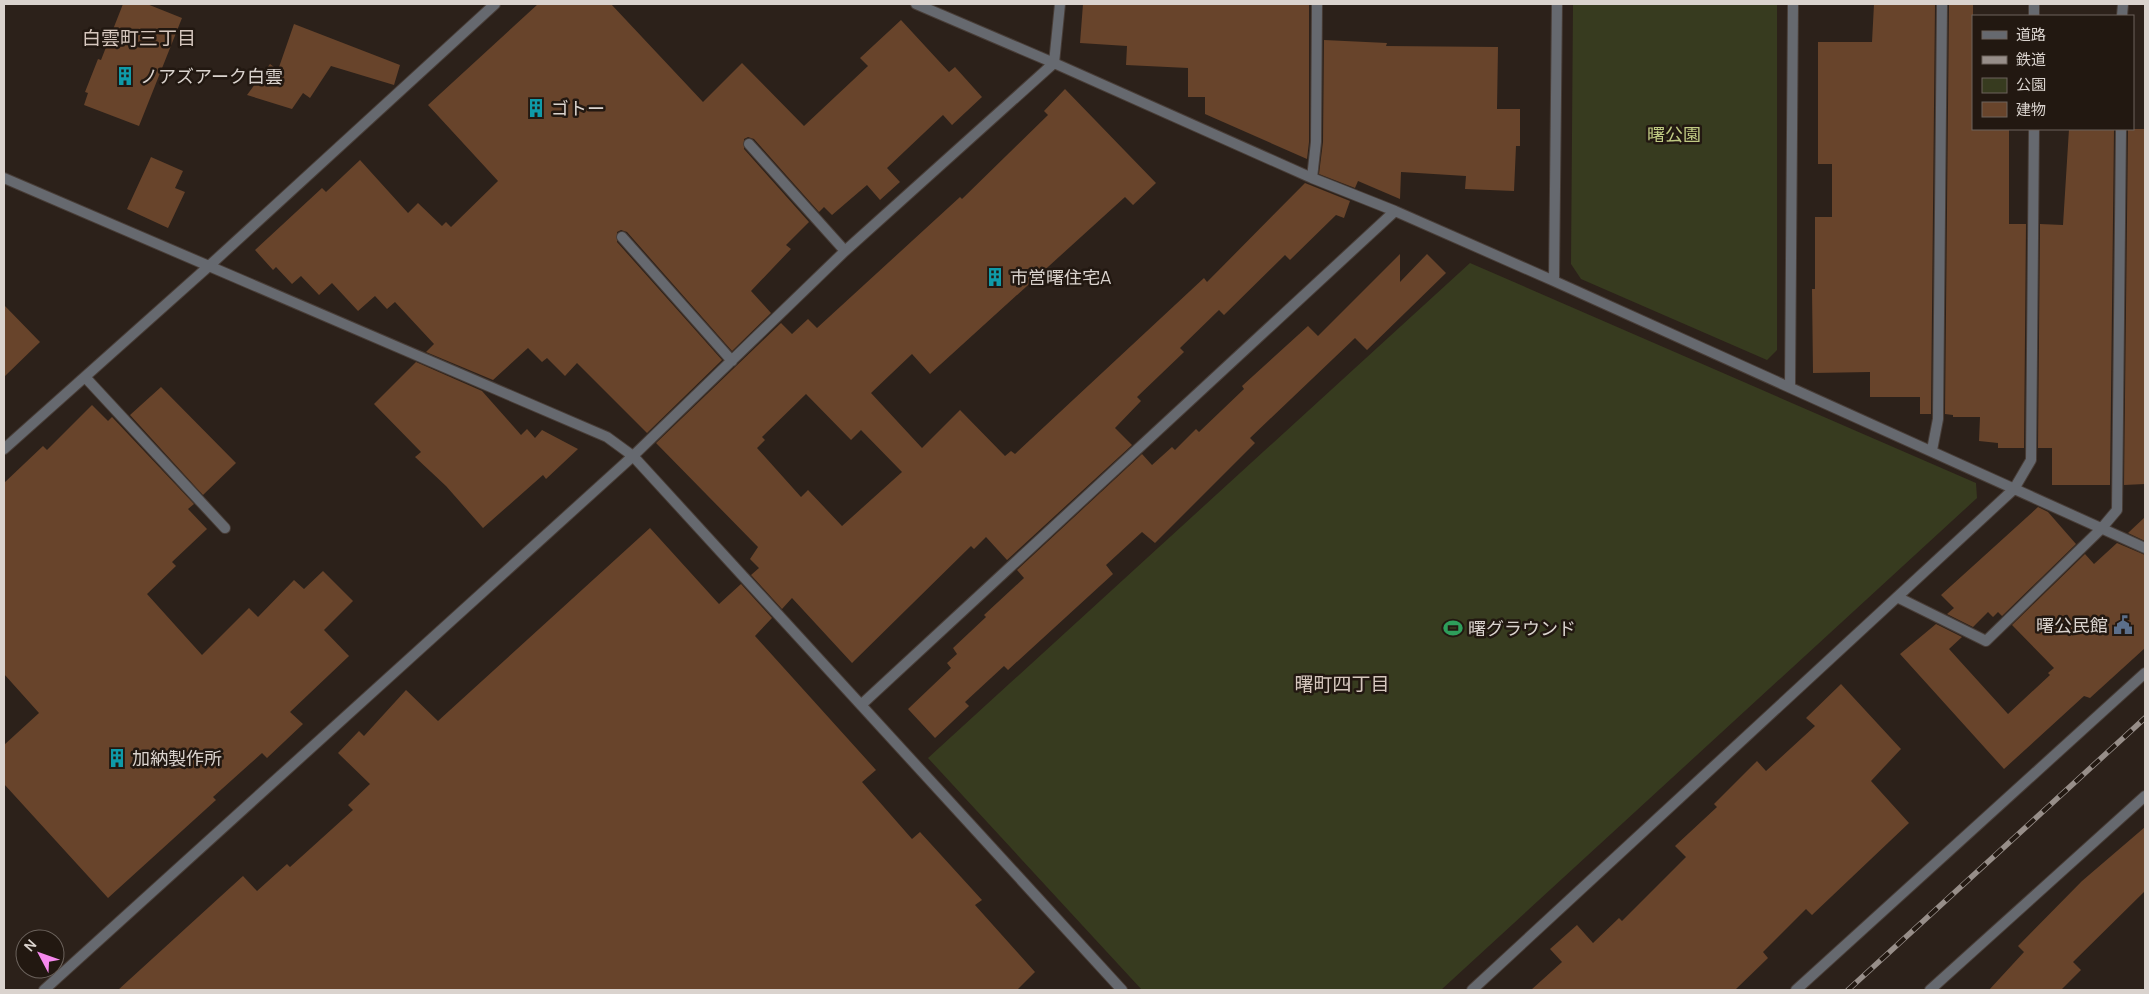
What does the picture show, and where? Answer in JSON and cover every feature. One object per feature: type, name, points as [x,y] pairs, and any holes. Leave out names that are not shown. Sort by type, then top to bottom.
[{"type":"street","points":[[4,449],[495,4]]},
{"type":"street","points":[[916,4],[1312,178],[1395,211],[1554,281],[1932,450],[2145,548]]},
{"type":"street","points":[[44,990],[633,456],[845,251],[1054,63],[1060,4]]},
{"type":"street","points":[[1312,178],[1316,142],[1317,4]]},
{"type":"street","points":[[1554,281],[1558,4]]},
{"type":"street","points":[[1790,387],[1793,4]]},
{"type":"street","points":[[1932,450],[1938,419],[1942,4]]},
{"type":"street","points":[[1472,990],[1899,598],[2014,489],[2032,460],[2034,130]]},
{"type":"street","points":[[1899,598],[1986,641],[2101,529],[2117,510],[2121,130]]},
{"type":"street","points":[[749,144],[845,251]]},
{"type":"street","points":[[4,178],[607,437],[633,456],[1122,990]]},
{"type":"street","points":[[861,705],[1395,211]]},
{"type":"street","points":[[622,236],[732,361]]},
{"type":"street","points":[[85,376],[225,528]]},
{"type":"street","points":[[1796,990],[2145,673]]},
{"type":"street","points":[[1930,990],[2145,796]]},
{"type":"green space","name":"曙公園","points":[[1573,4],[1777,4],[1777,350],[1767,360],[1581,279],[1571,264]]},
{"type":"green space","name":"曙グラウンド","points":[[1470,263],[1976,483],[1977,498],[1441,990],[1142,990],[928,758]]},
{"type":"building","name":"ノアズアーク白雲","points":[[123,4],[147,4],[182,18],[139,126],[84,105],[88,93],[85,92],[98,59],[101,60]]},
{"type":"building","points":[[538,4],[611,4],[703,102],[742,63],[804,126],[868,66],[860,58],[901,20],[949,72],[955,67],[982,97],[952,125],[943,115],[887,168],[900,182],[880,200],[867,185],[832,215],[824,207],[819,212],[754,139],[748,137],[744,139],[744,149],[809,222],[786,245],[791,249],[751,291],[771,313],[732,351],[627,232],[621,230],[617,232],[617,242],[722,360],[647,433],[577,363],[565,376],[547,358],[542,362],[528,348],[493,380],[426,352],[434,344],[395,302],[387,309],[375,296],[358,311],[332,283],[319,295],[301,276],[292,284],[276,267],[273,270],[255,250],[322,188],[326,192],[360,160],[408,213],[418,203],[442,226],[446,222],[451,227],[498,181],[428,105]]},
{"type":"building","points":[[1083,4],[1309,4],[1309,142],[1307,159],[1205,114],[1205,97],[1188,97],[1188,68],[1126,65],[1127,46],[1080,43]]},
{"type":"building","points":[[1874,4],[1935,4],[1931,414],[1920,414],[1920,397],[1870,397],[1870,372],[1813,373],[1812,289],[1815,289],[1815,217],[1832,217],[1832,164],[1818,164],[1818,42],[1872,42]]},
{"type":"building","points":[[1949,4],[1973,4],[1972,130],[2009,130],[2009,224],[2026,224],[2024,448],[1998,448],[1998,443],[1979,441],[1980,417],[1953,417],[1953,415],[1945,414]]},
{"type":"building","points":[[294,24],[400,65],[394,85],[331,66],[310,98],[303,93],[292,109],[247,95],[270,64],[278,70]]},
{"type":"building","points":[[1324,40],[1387,43],[1386,46],[1498,47],[1497,109],[1520,109],[1520,146],[1516,146],[1514,191],[1465,189],[1466,176],[1401,172],[1400,199],[1358,181],[1355,188],[1319,174],[1323,142]]},
{"type":"building","points":[[1065,89],[1156,183],[1133,205],[1125,197],[930,374],[912,354],[871,393],[922,448],[960,410],[1005,456],[1011,451],[1015,454],[1204,278],[1207,282],[1305,183],[1350,201],[1344,218],[1336,215],[1290,260],[1285,255],[1224,315],[1219,310],[1180,348],[1184,352],[1137,397],[1141,401],[1115,428],[1132,445],[1007,560],[986,537],[974,549],[971,546],[852,663],[792,598],[782,609],[751,575],[759,568],[750,559],[758,547],[656,443],[781,323],[792,334],[808,319],[817,328],[960,197],[962,199],[1048,115],[1044,111]],"holes":[[[806,394],[851,440],[861,430],[902,472],[842,526],[808,490],[801,497],[757,448],[765,440],[762,437]]]},
{"type":"building","points":[[2145,129],[2145,484],[2124,485],[2128,130]]},
{"type":"building","points":[[2069,130],[2114,130],[2110,485],[2052,485],[2052,448],[2038,448],[2040,224],[2063,225]]},
{"type":"building","points":[[151,157],[183,171],[175,188],[185,192],[168,228],[127,209]]},
{"type":"building","points":[[1400,254],[1400,282],[1427,254],[1446,273],[1367,350],[1355,338],[1250,438],[1255,443],[1155,543],[1142,532],[1106,565],[1113,574],[1008,670],[1004,666],[965,702],[969,706],[935,738],[908,709],[951,668],[947,663],[957,654],[953,648],[986,617],[984,615],[1024,578],[1017,570],[1142,454],[1152,465],[1172,447],[1175,450],[1196,429],[1199,432],[1244,389],[1242,386],[1308,326],[1318,336]]},
{"type":"building","points":[[4,305],[40,342],[4,377]]},
{"type":"building","points":[[416,362],[482,391],[521,435],[527,429],[535,438],[542,430],[578,449],[546,479],[543,475],[483,528],[446,486],[415,457],[421,452],[374,404]]},
{"type":"building","points":[[161,387],[236,463],[203,495],[130,415]]},
{"type":"building","points":[[92,405],[108,421],[112,417],[194,504],[188,509],[207,529],[172,562],[176,566],[147,594],[202,655],[249,608],[258,617],[294,580],[304,589],[323,571],[353,601],[324,630],[349,656],[290,712],[303,724],[267,758],[262,753],[213,797],[216,800],[108,898],[4,784],[4,745],[39,713],[4,674],[4,483],[43,446],[47,450]]},
{"type":"building","points":[[2038,507],[2048,512],[2076,544],[2002,616],[1998,612],[1993,617],[1988,612],[1973,627],[1947,614],[1954,608],[1941,595]]},
{"type":"building","points":[[2145,517],[2145,541],[2128,533]]},
{"type":"building","points":[[650,528],[719,604],[741,584],[772,618],[755,636],[876,770],[862,782],[912,839],[920,832],[982,900],[975,905],[1035,972],[1017,990],[118,990],[243,876],[257,891],[287,864],[290,867],[353,810],[348,805],[370,784],[338,753],[359,731],[364,736],[406,690],[438,721]]},
{"type":"building","points":[[2117,543],[2145,555],[2145,648],[2090,698],[2084,696],[2004,769],[1900,654],[1936,624],[1962,637],[1949,649],[2008,714],[2050,675],[2048,673],[2054,668],[2012,625],[2085,554],[2094,564]]},
{"type":"building","points":[[1841,684],[1901,749],[1871,781],[1909,823],[1812,915],[1806,909],[1763,952],[1768,958],[1735,990],[1531,990],[1562,962],[1550,949],[1577,925],[1593,943],[1619,918],[1622,921],[1686,857],[1675,846],[1717,807],[1714,804],[1757,761],[1766,771],[1815,726],[1806,718]]},
{"type":"building","points":[[2145,827],[2145,891],[2073,962],[2081,970],[2061,990],[1989,990],[2024,952],[2018,946],[2082,881]]},
{"type":"railway","points":[[1848,990],[2145,718]]},
{"type":"place","name":"ノアズアーク白雲","points":[[125,76]]},
{"type":"place","name":"ゴトー","points":[[536,108]]},
{"type":"place","name":"市営曙住宅A","points":[[995,277]]},
{"type":"place","name":"曙公民館","points":[[2123,625]]},
{"type":"place","name":"曙グラウンド","points":[[1453,628]]},
{"type":"place","name":"加納製作所","points":[[117,758]]},
{"type":"district","name":"白雲町三丁目","points":[[139,38]]},
{"type":"district","name":"曙町四丁目","points":[[1342,684]]}]
